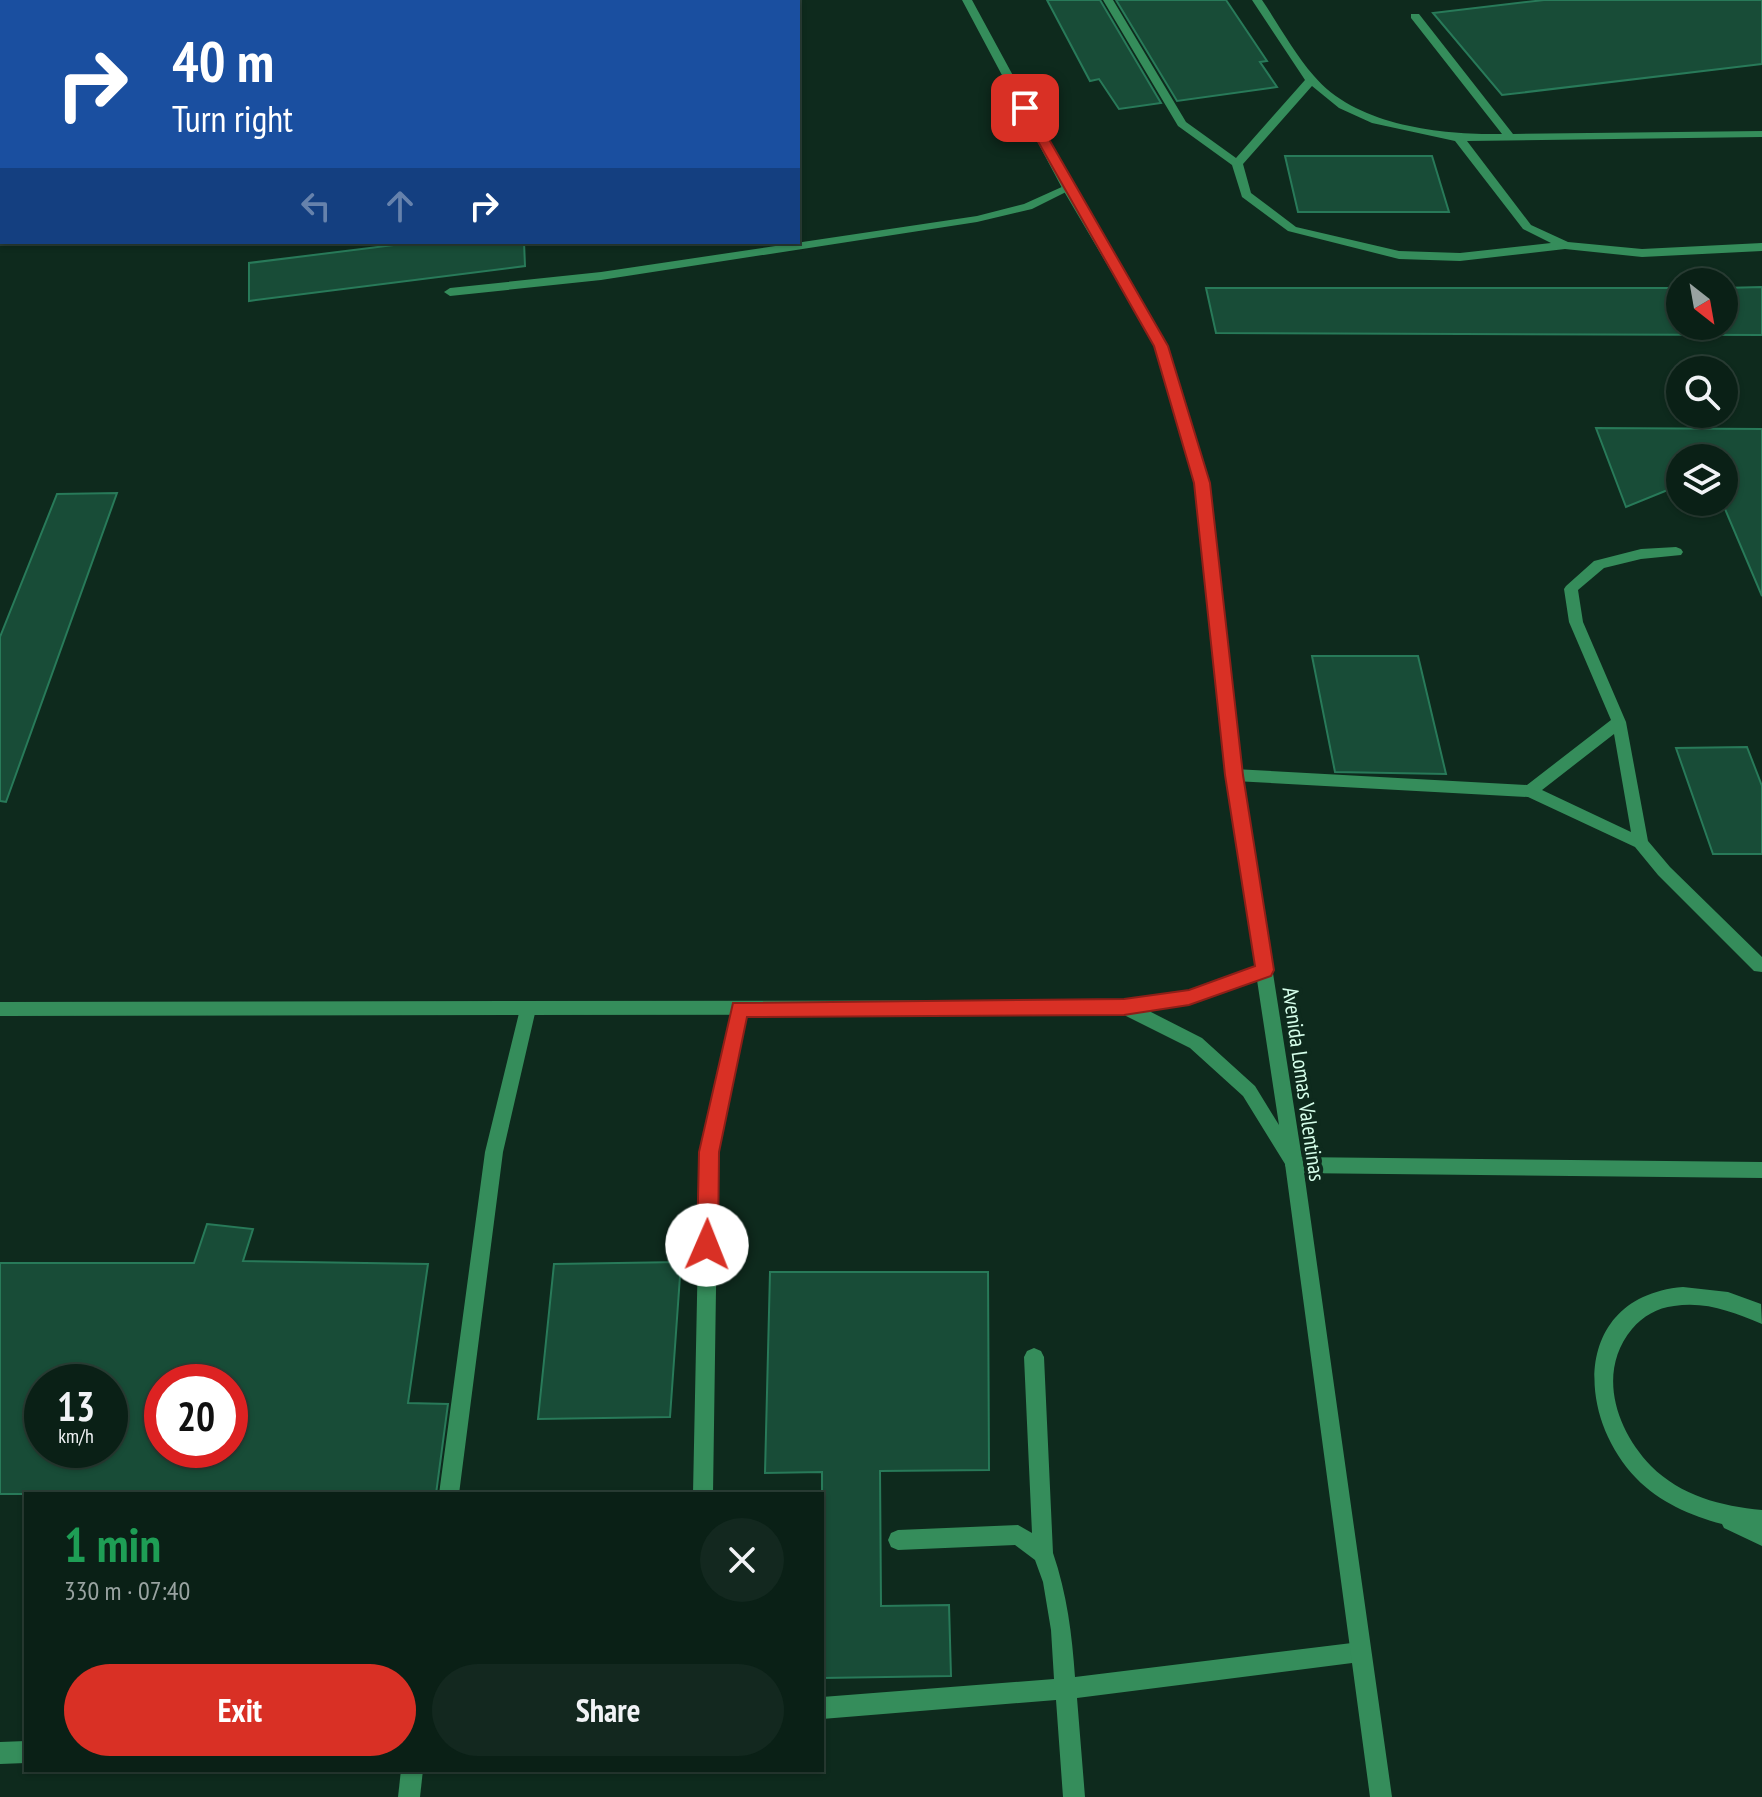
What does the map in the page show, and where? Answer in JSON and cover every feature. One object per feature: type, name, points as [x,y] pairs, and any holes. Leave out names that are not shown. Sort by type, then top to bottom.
[{"type":"street","name":"Avenida Lomas Valentinas","points":[[967,0],[1068,188],[1161,346],[1202,483],[1234,775],[1294,1165],[1381,1797]]},
{"type":"street","points":[[1108,0],[1182,124],[1237,164],[1246,195],[1292,229],[1399,255],[1460,257],[1565,245],[1642,253],[1762,247]]},
{"type":"street","points":[[1257,0],[1311,80],[1343,106],[1376,121],[1459,138],[1762,134]]},
{"type":"street","points":[[1415,16],[1510,137]]},
{"type":"street","points":[[1237,164],[1311,80]]},
{"type":"street","points":[[1459,138],[1527,227],[1565,245]]},
{"type":"street","points":[[450,292],[601,276],[977,219],[1028,207],[1068,188]]},
{"type":"street","points":[[1641,843],[1619,722],[1576,622],[1571,589],[1599,564],[1641,554],[1676,552]]},
{"type":"street","points":[[1530,791],[1619,722]]},
{"type":"street","points":[[1234,775],[1530,791],[1641,843],[1664,871],[1760,966]]},
{"type":"street","points":[[0,1009],[1124,1007],[1189,997],[1265,970]]},
{"type":"street","points":[[1124,1007],[1196,1043],[1249,1091],[1294,1165],[1762,1170]]},
{"type":"street","points":[[449,1492],[494,1152],[528,1009]]},
{"type":"street","points":[[703,1492],[709,1152],[740,1009]]},
{"type":"street","points":[[1762,1315],[1714,1297],[1674,1296],[1642,1306],[1616,1329],[1605,1352],[1601,1388],[1613,1429],[1638,1466],[1664,1490],[1762,1536]]},
{"type":"street","points":[[1034,1357],[1043,1553],[1053,1582],[1061,1630],[1074,1797]]},
{"type":"street","points":[[1664,1490],[1727,1518],[1762,1520]]},
{"type":"street","points":[[898,1540],[1018,1535],[1043,1553]]},
{"type":"street","points":[[824,1708],[1065,1689],[1360,1652]]},
{"type":"street","points":[[0,1753],[24,1752]]},
{"type":"street","points":[[409,1797],[412,1772]]},
{"type":"building","points":[[1047,0],[1100,0],[1161,103],[1119,109],[1099,79],[1090,81]]},
{"type":"building","points":[[1116,0],[1226,0],[1267,61],[1260,62],[1277,87],[1177,101]]},
{"type":"building","points":[[1544,0],[1762,0],[1762,64],[1502,95],[1433,13]]},
{"type":"building","points":[[1285,156],[1432,156],[1449,212],[1298,212]]},
{"type":"building","points":[[402,244],[524,244],[525,266],[249,301],[249,263]]},
{"type":"building","points":[[1762,287],[1762,335],[1738,335],[1738,288]]},
{"type":"building","points":[[1206,288],[1666,288],[1666,335],[1216,333]]},
{"type":"building","points":[[1596,428],[1762,429],[1762,596],[1728,516],[1738,516],[1738,444],[1666,444],[1666,491],[1626,507]]},
{"type":"building","points":[[117,493],[6,802],[0,801],[0,637],[57,494]]},
{"type":"building","points":[[1312,656],[1418,656],[1446,774],[1335,772]]},
{"type":"building","points":[[1747,747],[1762,786],[1762,854],[1713,854],[1676,748]]},
{"type":"building","points":[[207,1224],[253,1229],[243,1261],[428,1264],[408,1403],[448,1404],[436,1492],[0,1494],[0,1263],[194,1263]]},
{"type":"building","points":[[681,1262],[670,1417],[538,1419],[554,1264]]},
{"type":"building","points":[[770,1272],[988,1272],[989,1470],[880,1471],[881,1606],[949,1605],[951,1676],[824,1678],[822,1472],[765,1473]]},
{"type":"route","points":[[707,1245],[709,1152],[740,1009],[1124,1007],[1189,997],[1265,970],[1234,775],[1202,483],[1161,346],[1025,108]]}]
